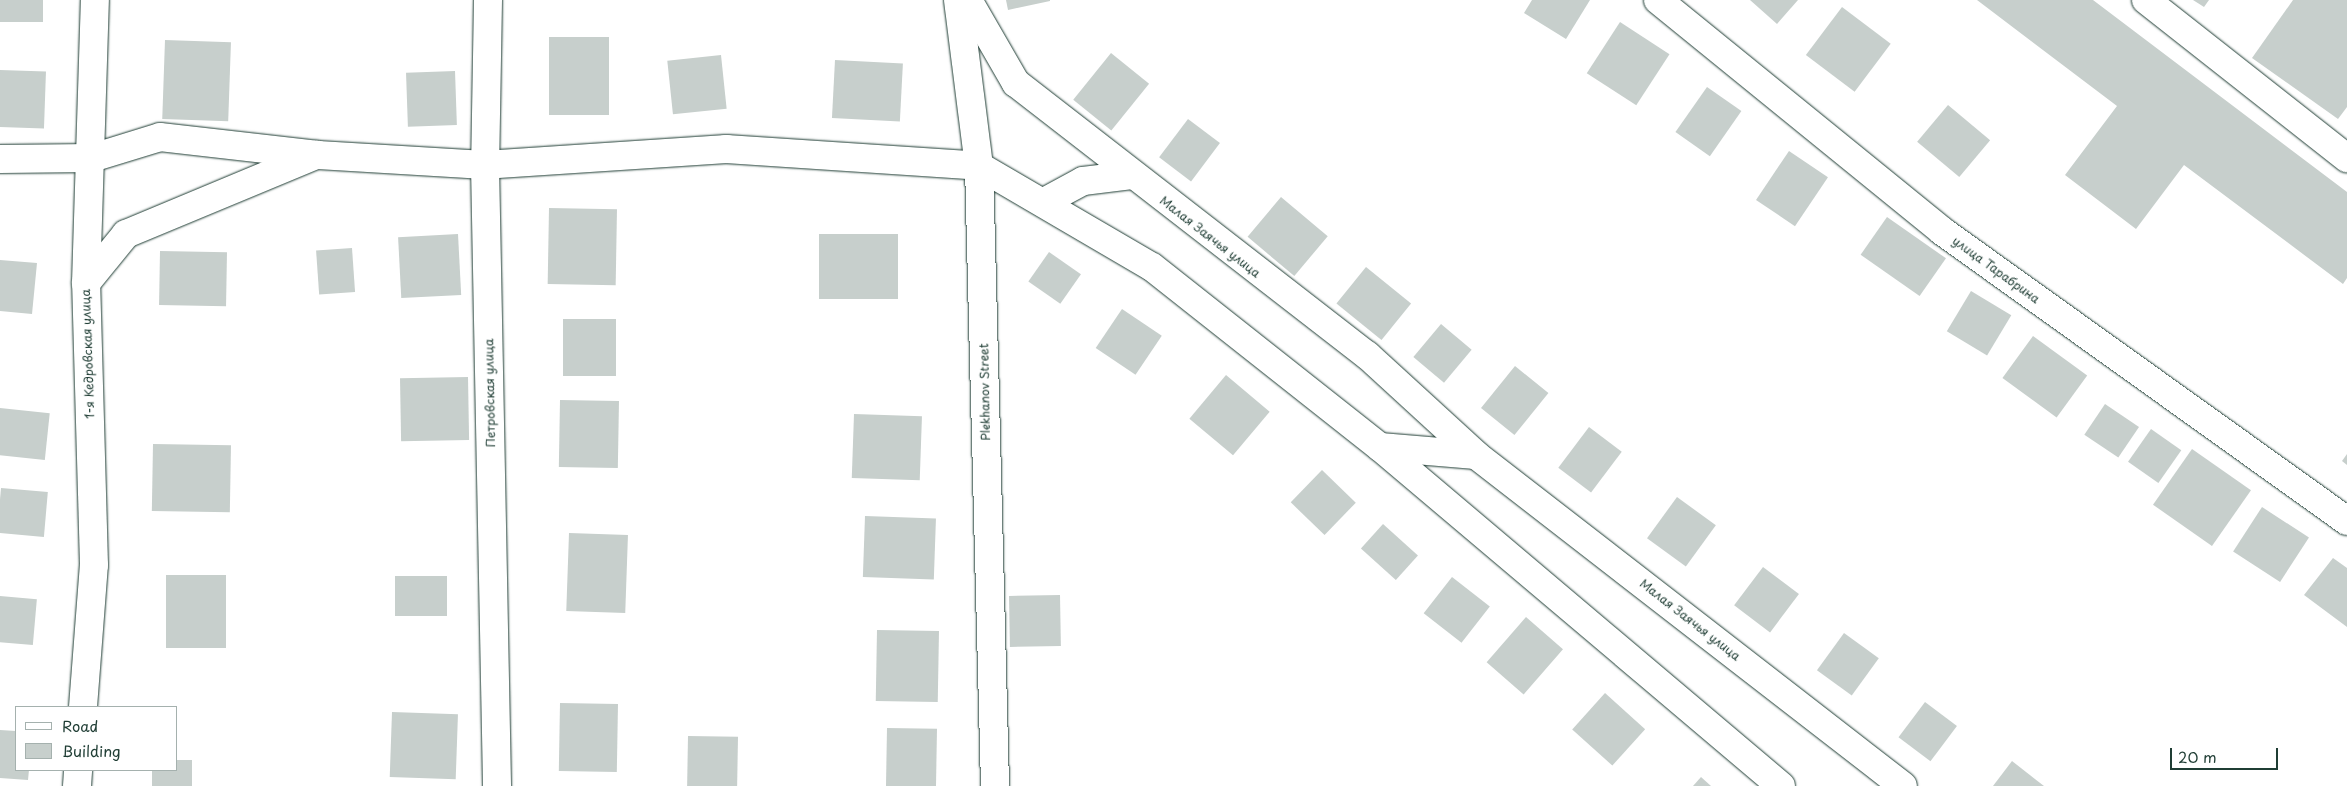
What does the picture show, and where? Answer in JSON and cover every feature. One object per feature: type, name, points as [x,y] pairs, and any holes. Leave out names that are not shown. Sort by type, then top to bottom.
[{"type":"street","name":"1-я Кедровская улица","points":[[83,706],[94,565],[86,283],[92,158],[95,0]]},
{"type":"street","name":"Петровская улица","points":[[488,0],[485,166],[497,786]]},
{"type":"street","name":"Plekhanov Street","points":[[958,0],[980,166],[995,786]]},
{"type":"street","name":"Малая Заячья улица","points":[[968,0],[1016,83],[1132,175],[1367,355],[1476,455],[1903,786]]},
{"type":"street","name":"улица Тарабрина","points":[[1658,0],[1942,231],[2347,521]]},
{"type":"street","points":[[2146,0],[2347,158]]},
{"type":"street","points":[[0,159],[92,158],[160,138],[318,155],[485,166],[726,149],[980,166],[1152,267],[1380,447],[1781,786]]},
{"type":"street","points":[[86,283],[126,234],[318,155]]},
{"type":"street","points":[[1044,202],[1083,182],[1132,175]]},
{"type":"street","points":[[1380,447],[1476,455]]},
{"type":"street","points":[[77,786],[78,771]]},
{"type":"building","points":[[0,0],[43,0],[43,22],[0,22]]},
{"type":"building","points":[[1006,0],[1050,0],[1050,1],[1008,10]]},
{"type":"building","points":[[1532,0],[1590,0],[1566,39],[1524,13]]},
{"type":"building","points":[[1750,0],[1798,0],[1777,24]]},
{"type":"building","points":[[1977,0],[2093,0],[2347,192],[2347,278],[2343,284],[2184,165],[2136,229],[2065,175],[2117,106]]},
{"type":"building","points":[[2193,0],[2209,0],[2204,7]]},
{"type":"building","points":[[2293,0],[2347,0],[2347,107],[2338,119],[2252,58]]},
{"type":"building","points":[[1842,7],[1891,44],[1855,92],[1806,55]]},
{"type":"building","points":[[1620,22],[1669,54],[1636,105],[1587,73]]},
{"type":"building","points":[[549,37],[609,37],[609,115],[549,115]]},
{"type":"building","points":[[165,40],[231,42],[228,121],[162,119]]},
{"type":"building","points":[[1111,53],[1149,84],[1111,130],[1073,100]]},
{"type":"building","points":[[721,55],[727,109],[673,114],[667,61]]},
{"type":"building","points":[[835,60],[903,64],[900,121],[832,118]]},
{"type":"building","points":[[0,70],[46,72],[44,129],[0,127]]},
{"type":"building","points":[[455,71],[457,125],[408,127],[406,73]]},
{"type":"building","points":[[1707,87],[1741,111],[1710,156],[1675,132]]},
{"type":"building","points":[[1948,105],[1990,140],[1959,177],[1917,142]]},
{"type":"building","points":[[1188,119],[1220,143],[1191,181],[1159,157]]},
{"type":"building","points":[[1789,151],[1828,177],[1795,226],[1756,200]]},
{"type":"building","points":[[1281,197],[1328,236],[1294,276],[1248,237]]},
{"type":"building","points":[[549,208],[617,209],[616,285],[548,284]]},
{"type":"building","points":[[1887,217],[1946,258],[1920,296],[1861,255]]},
{"type":"building","points":[[458,234],[461,295],[401,298],[398,237]]},
{"type":"building","points":[[819,234],[898,234],[898,299],[819,299]]},
{"type":"building","points":[[352,248],[355,292],[319,294],[316,251]]},
{"type":"building","points":[[160,251],[227,252],[226,306],[159,305]]},
{"type":"building","points":[[1049,252],[1081,274],[1060,304],[1028,281]]},
{"type":"building","points":[[0,260],[37,263],[32,314],[0,311]]},
{"type":"building","points":[[1366,267],[1411,304],[1381,340],[1336,304]]},
{"type":"building","points":[[1971,291],[2011,315],[1987,355],[1947,331]]},
{"type":"building","points":[[1122,309],[1162,336],[1136,375],[1096,348]]},
{"type":"building","points":[[563,319],[616,319],[616,376],[563,376]]},
{"type":"building","points":[[1441,324],[1472,350],[1444,383],[1413,357]]},
{"type":"building","points":[[2033,336],[2087,375],[2057,417],[2002,378]]},
{"type":"building","points":[[1515,366],[1548,393],[1514,435],[1481,408]]},
{"type":"building","points":[[1226,375],[1270,412],[1233,455],[1189,419]]},
{"type":"building","points":[[468,377],[469,440],[401,441],[400,378]]},
{"type":"building","points":[[560,400],[619,401],[618,468],[559,467]]},
{"type":"building","points":[[2105,404],[2139,427],[2118,458],[2084,435]]},
{"type":"building","points":[[0,408],[50,413],[45,460],[0,455]]},
{"type":"building","points":[[854,414],[922,416],[920,480],[852,478]]},
{"type":"building","points":[[1589,427],[1622,452],[1591,492],[1558,468]]},
{"type":"building","points":[[2151,429],[2181,450],[2158,483],[2128,462]]},
{"type":"building","points":[[153,444],[231,445],[230,512],[152,511]]},
{"type":"building","points":[[2192,449],[2251,490],[2212,546],[2153,505]]},
{"type":"building","points":[[2347,454],[2347,465],[2342,461]]},
{"type":"building","points":[[1322,470],[1356,503],[1325,535],[1291,502]]},
{"type":"building","points":[[1,488],[48,492],[44,537],[0,533]]},
{"type":"building","points":[[1677,497],[1716,525],[1686,566],[1647,538]]},
{"type":"building","points":[[2262,507],[2309,537],[2280,582],[2233,551]]},
{"type":"building","points":[[865,516],[936,518],[934,579],[863,577]]},
{"type":"building","points":[[1383,524],[1418,555],[1396,580],[1361,549]]},
{"type":"building","points":[[569,533],[628,535],[625,613],[566,611]]},
{"type":"building","points":[[2333,558],[2347,568],[2347,627],[2304,595]]},
{"type":"building","points":[[1763,567],[1799,594],[1770,632],[1734,605]]},
{"type":"building","points":[[166,575],[226,575],[226,648],[166,648]]},
{"type":"building","points":[[395,576],[447,576],[447,616],[395,616]]},
{"type":"building","points":[[1452,577],[1490,607],[1462,643],[1424,613]]},
{"type":"building","points":[[1060,595],[1061,646],[1010,647],[1009,596]]},
{"type":"building","points":[[0,596],[37,599],[33,645],[0,642]]},
{"type":"building","points":[[1526,617],[1563,649],[1524,694],[1487,662]]},
{"type":"building","points":[[877,630],[939,631],[938,702],[876,701]]},
{"type":"building","points":[[1844,633],[1879,658],[1852,695],[1817,670]]},
{"type":"building","points":[[1605,693],[1645,729],[1612,766],[1572,729]]},
{"type":"building","points":[[1925,702],[1957,726],[1930,761],[1899,737]]},
{"type":"building","points":[[560,703],[618,704],[617,772],[559,771]]},
{"type":"building","points":[[392,712],[458,714],[456,779],[390,777]]},
{"type":"building","points":[[887,728],[937,729],[936,786],[886,786]]},
{"type":"building","points":[[0,730],[15,731],[15,771],[29,771],[28,780],[0,778]]},
{"type":"building","points":[[688,736],[738,737],[737,786],[687,786]]},
{"type":"building","points":[[178,760],[192,760],[192,786],[152,786],[152,771],[178,771]]},
{"type":"building","points":[[2012,761],[2044,786],[1993,786]]},
{"type":"building","points":[[1701,777],[1711,786],[1693,786]]}]
